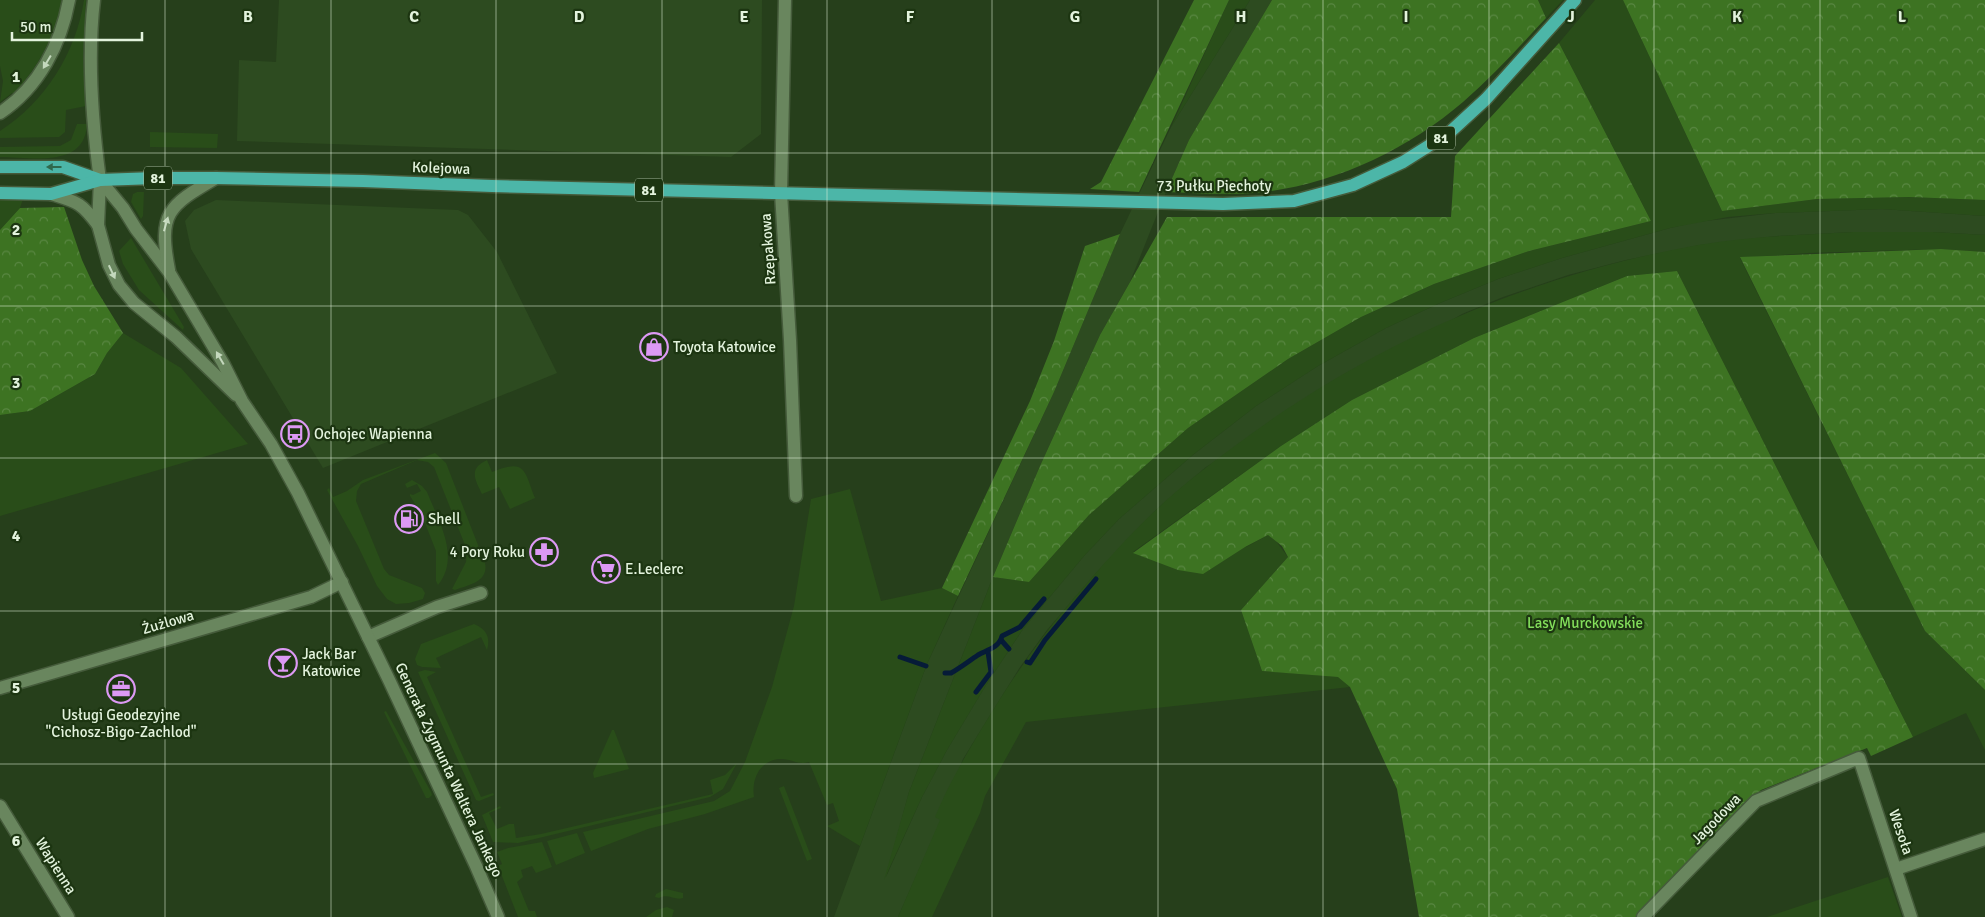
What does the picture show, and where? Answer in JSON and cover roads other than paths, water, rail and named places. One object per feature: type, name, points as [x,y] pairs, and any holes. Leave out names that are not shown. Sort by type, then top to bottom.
[{"type":"main road","name":"73 Pułku Piechoty","points":[[781,193],[1224,204],[1294,201],[1353,185],[1404,162],[1449,133],[1486,99],[1575,0]]},
{"type":"main road","name":"Kolejowa","points":[[0,167],[63,167],[100,180]]},
{"type":"main road","name":"Kolejowa","points":[[0,194],[50,194],[100,180],[155,178],[363,181],[781,193]]},
{"type":"street","points":[[0,112],[25,92],[43,69],[63,29],[70,0]]},
{"type":"street","name":"Generała Zygmunta Waltera Jankego","points":[[94,0],[90,54],[100,180],[98,225],[109,265],[126,295],[176,337],[242,401]]},
{"type":"street","name":"Rzepakowa","points":[[785,0],[781,193],[790,340],[796,496]]},
{"type":"street","points":[[169,272],[164,247],[165,223],[178,202],[216,178]]},
{"type":"street","name":"Generała Zygmunta Waltera Jankego","points":[[100,180],[123,208],[136,229],[169,272],[223,363],[242,401],[285,468],[342,582],[476,866],[498,917]]},
{"type":"street","points":[[50,194],[76,202],[85,207],[98,225]]},
{"type":"street","name":"Żużlowa","points":[[0,688],[311,597],[342,582]]},
{"type":"street","points":[[368,637],[437,606],[481,593]]},
{"type":"street","name":"Wesoła","points":[[1859,758],[1911,917]]},
{"type":"street","name":"Jagodowa","points":[[1643,917],[1756,801],[1859,758]]},
{"type":"street","name":"Wapienna","points":[[0,806],[68,917]]},
{"type":"street","points":[[1896,869],[1985,839]]},
{"type":"waterway","points":[[1027,662],[1030,663],[1045,640],[1096,579]]},
{"type":"waterway","points":[[945,673],[951,673],[995,646],[1002,636],[1020,627],[1044,599]]},
{"type":"waterway","points":[[1001,640],[1009,649]]},
{"type":"waterway","points":[[976,692],[991,672],[988,652]]},
{"type":"waterway","points":[[900,657],[926,666]]},
{"type":"place","name":"Toyota Katowice","points":[[654,347]]},
{"type":"place","name":"Ochojec Wapienna","points":[[295,434]]},
{"type":"place","name":"Shell","points":[[409,519]]},
{"type":"place","name":"4 Pory Roku","points":[[544,552]]},
{"type":"place","name":"E.Leclerc","points":[[606,569]]},
{"type":"place","name":"Jack Bar Katowice","points":[[283,663]]},
{"type":"place","name":"Usługi Geodezyjne \"Cichosz-Bigo-Zachlod\"","points":[[121,689]]},
{"type":"park label","name":"Lasy Murckowskie","points":[[1585,623]]}]
